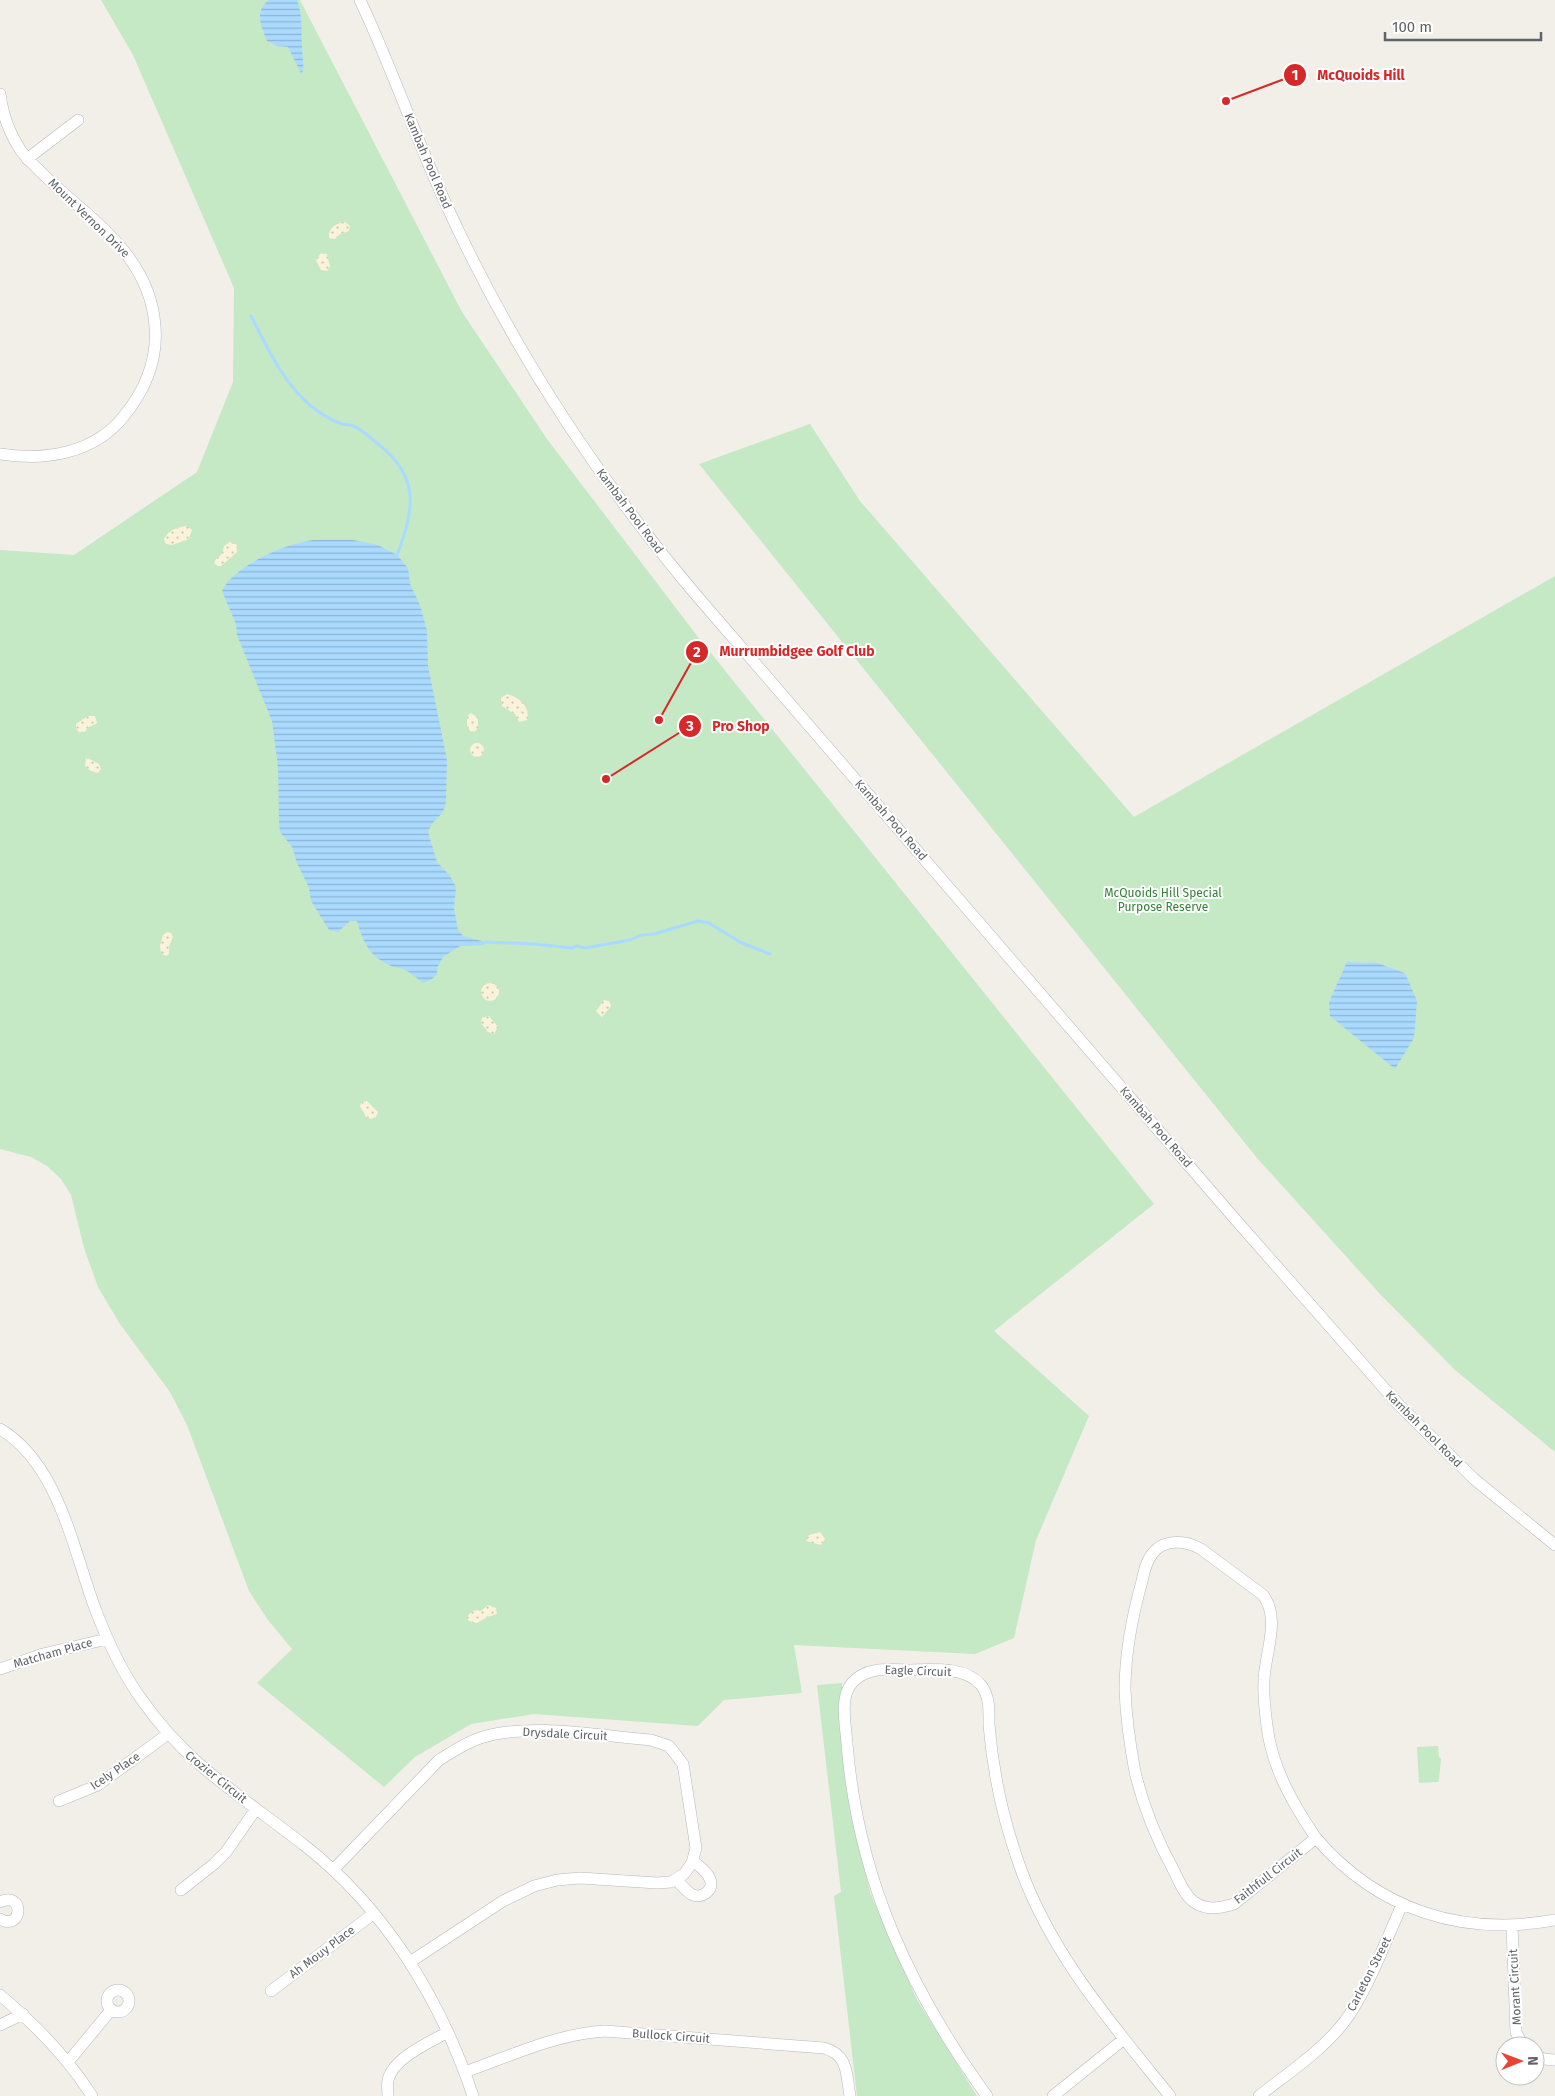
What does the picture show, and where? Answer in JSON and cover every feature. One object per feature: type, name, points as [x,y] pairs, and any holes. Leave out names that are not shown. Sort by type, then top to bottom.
[{"type":"street","name":"Kambah Pool Road","points":[[360,0],[445,202],[498,308],[540,380],[582,446],[644,530],[697,596],[1398,1404],[1474,1479],[1555,1545]]},
{"type":"street","name":"Mount Vernon Drive","points":[[0,94],[3,114],[10,133],[28,159],[131,258],[150,296],[154,313],[156,345],[151,370],[140,395],[120,422],[108,432],[88,445],[64,454],[24,458],[0,454]]},
{"type":"street","points":[[28,159],[78,120]]},
{"type":"street","name":"Crozier Circuit","points":[[0,1429],[30,1454],[48,1481],[107,1639],[134,1690],[168,1734],[194,1761],[220,1784],[305,1846],[333,1870],[374,1914],[410,1962],[431,1996],[465,2072],[473,2096]]},
{"type":"street","name":"Faithfull Circuit","points":[[1316,1838],[1234,1904],[1220,1908],[1204,1907],[1195,1903],[1188,1896],[1164,1854],[1148,1815],[1136,1774],[1128,1732],[1126,1690],[1128,1648],[1135,1607],[1148,1561],[1156,1550],[1165,1545],[1176,1542],[1192,1544],[1263,1595],[1267,1600],[1272,1611],[1264,1678],[1267,1729],[1281,1777],[1296,1808],[1316,1838],[1366,1884],[1402,1905]]},
{"type":"street","name":"Matcham Place","points":[[0,1669],[43,1654],[107,1639]]},
{"type":"street","name":"Eagle Circuit","points":[[987,2096],[958,2056],[929,2009],[904,1961],[884,1912],[868,1861],[856,1810],[848,1758],[845,1700],[850,1685],[858,1677],[870,1671],[882,1669],[954,1671],[972,1677],[981,1685],[988,1700],[991,1752],[999,1798],[1025,1880],[1048,1930],[1073,1971],[1170,2096]]},
{"type":"street","name":"Drysdale Circuit","points":[[333,1870],[439,1760],[479,1738],[514,1731],[538,1731],[651,1740],[669,1746],[683,1764],[696,1842],[693,1861]]},
{"type":"street","name":"Icely Place","points":[[59,1801],[98,1785],[168,1734]]},
{"type":"street","points":[[181,1890],[226,1852],[256,1810]]},
{"type":"street","points":[[410,1962],[503,1901],[534,1886],[556,1880],[580,1878],[657,1883],[676,1880],[684,1874],[693,1861],[707,1874],[712,1885],[708,1892],[702,1896],[696,1896],[691,1894],[676,1880]]},
{"type":"street","points":[[0,1902],[12,1900],[17,1904],[19,1910],[17,1917],[13,1921],[6,1922],[0,1919]]},
{"type":"street","points":[[1402,1905],[1442,1918],[1469,1923],[1512,1926],[1555,1920]]},
{"type":"street","name":"Carleton Street","points":[[1263,2095],[1317,2049],[1344,2021],[1358,2000],[1402,1905]]},
{"type":"street","name":"Ah Mouy Place","points":[[271,1991],[374,1914]]},
{"type":"street","name":"Morant Circuit","points":[[1512,1926],[1516,2032],[1518,2036]]},
{"type":"street","points":[[0,1995],[23,2014],[68,2062],[92,2096]]},
{"type":"street","points":[[68,2062],[111,2010]]},
{"type":"street","points":[[0,2025],[23,2014]]},
{"type":"street","name":"Bullock Circuit","points":[[465,2072],[556,2040],[585,2032],[605,2031],[832,2050],[845,2064],[850,2096]]},
{"type":"street","points":[[388,2096],[388,2078],[393,2068],[402,2059],[448,2032]]},
{"type":"street","points":[[1053,2096],[1124,2039]]},
{"type":"green space","points":[[101,0],[300,0],[462,312],[547,439],[698,637],[1154,1204],[994,1331],[1089,1416],[1036,1540],[1014,1638],[975,1654],[794,1645],[802,1693],[724,1700],[698,1726],[534,1714],[471,1724],[415,1757],[384,1787],[257,1683],[292,1649],[268,1620],[249,1591],[187,1425],[170,1392],[120,1324],[98,1287],[84,1248],[71,1195],[61,1179],[47,1166],[31,1157],[0,1149],[0,550],[74,555],[197,472],[233,382],[234,288],[133,55]]},
{"type":"green space","name":"McQuoids Hill Special Purpose Reserve","points":[[810,424],[860,501],[1134,817],[1555,576],[1555,1452],[1455,1370],[1381,1295],[1257,1158],[699,464]]},
{"type":"green space","points":[[842,1683],[845,1780],[870,1892],[916,1998],[977,2096],[857,2096],[834,1896],[841,1892],[817,1685]]},
{"type":"green space","points":[[1438,1746],[1441,1759],[1438,1782],[1419,1783],[1417,1747]]},
{"type":"sand","points":[[345,222],[350,226],[349,231],[340,234],[335,239],[329,238],[333,227]]},
{"type":"sand","points":[[321,253],[327,254],[330,267],[327,271],[321,270],[316,260]]},
{"type":"sand","points":[[187,526],[192,530],[189,539],[172,545],[166,544],[164,539],[168,533],[177,528]]},
{"type":"sand","points":[[230,542],[237,545],[237,552],[221,566],[218,566],[214,563],[216,559],[222,554],[224,546]]},
{"type":"sand","points":[[507,694],[523,703],[528,715],[527,720],[519,722],[515,714],[502,706],[501,698]]},
{"type":"sand","points":[[471,713],[478,718],[478,729],[474,732],[470,731],[467,725],[467,716]]},
{"type":"sand","points":[[88,716],[95,716],[97,723],[87,728],[85,732],[79,732],[76,729],[76,724]]},
{"type":"sand","points":[[474,743],[480,743],[484,750],[480,757],[474,757],[470,753],[470,747]]},
{"type":"sand","points":[[86,758],[99,764],[101,769],[98,773],[91,771],[85,766]]},
{"type":"sand","points":[[167,932],[171,933],[173,937],[169,946],[169,954],[166,956],[161,953],[160,946],[163,935]]},
{"type":"sand","points":[[490,983],[496,986],[499,992],[496,998],[490,1001],[484,998],[481,992],[484,986]]},
{"type":"sand","points":[[604,1000],[609,1001],[611,1006],[602,1017],[596,1011]]},
{"type":"sand","points":[[489,1016],[498,1027],[494,1034],[488,1032],[481,1023],[482,1018]]},
{"type":"sand","points":[[367,1101],[378,1112],[376,1117],[371,1119],[366,1117],[360,1106],[362,1102]]},
{"type":"sand","points":[[820,1532],[825,1539],[821,1545],[806,1541],[809,1535]]},
{"type":"sand","points":[[488,1605],[496,1608],[497,1614],[477,1623],[469,1621],[467,1618],[471,1612],[475,1610],[481,1611]]},
{"type":"water","points":[[269,0],[297,0],[301,24],[303,71],[301,73],[288,47],[277,46],[267,41],[261,24],[260,14],[264,4]]},
{"type":"water","points":[[313,540],[353,540],[378,545],[397,555],[408,568],[410,584],[420,605],[427,631],[428,666],[447,760],[446,802],[443,812],[431,825],[428,832],[437,862],[450,876],[456,887],[454,908],[458,930],[463,936],[485,942],[484,945],[460,946],[443,957],[437,968],[437,974],[432,979],[423,983],[405,970],[389,965],[376,957],[367,947],[357,921],[350,921],[338,932],[329,930],[311,901],[309,888],[297,863],[292,847],[280,832],[278,767],[272,721],[237,635],[236,624],[222,591],[237,573],[262,557],[289,546]]},
{"type":"water","points":[[1347,962],[1377,963],[1405,973],[1417,1001],[1414,1038],[1395,1069],[1330,1016],[1329,1002]]},
{"type":"waterway","points":[[251,316],[277,365],[302,398],[330,419],[342,424],[352,425],[363,431],[392,456],[402,469],[410,495],[410,509],[397,555]]},
{"type":"waterway","points":[[485,942],[572,948],[577,946],[585,948],[630,940],[641,935],[654,934],[698,921],[709,923],[740,942],[770,954]]},
{"type":"place","name":"McQuoids Hill","points":[[1226,101]]},
{"type":"place","name":"Murrumbidgee Golf Club","points":[[659,720]]},
{"type":"place","name":"Pro Shop","points":[[606,779]]}]
